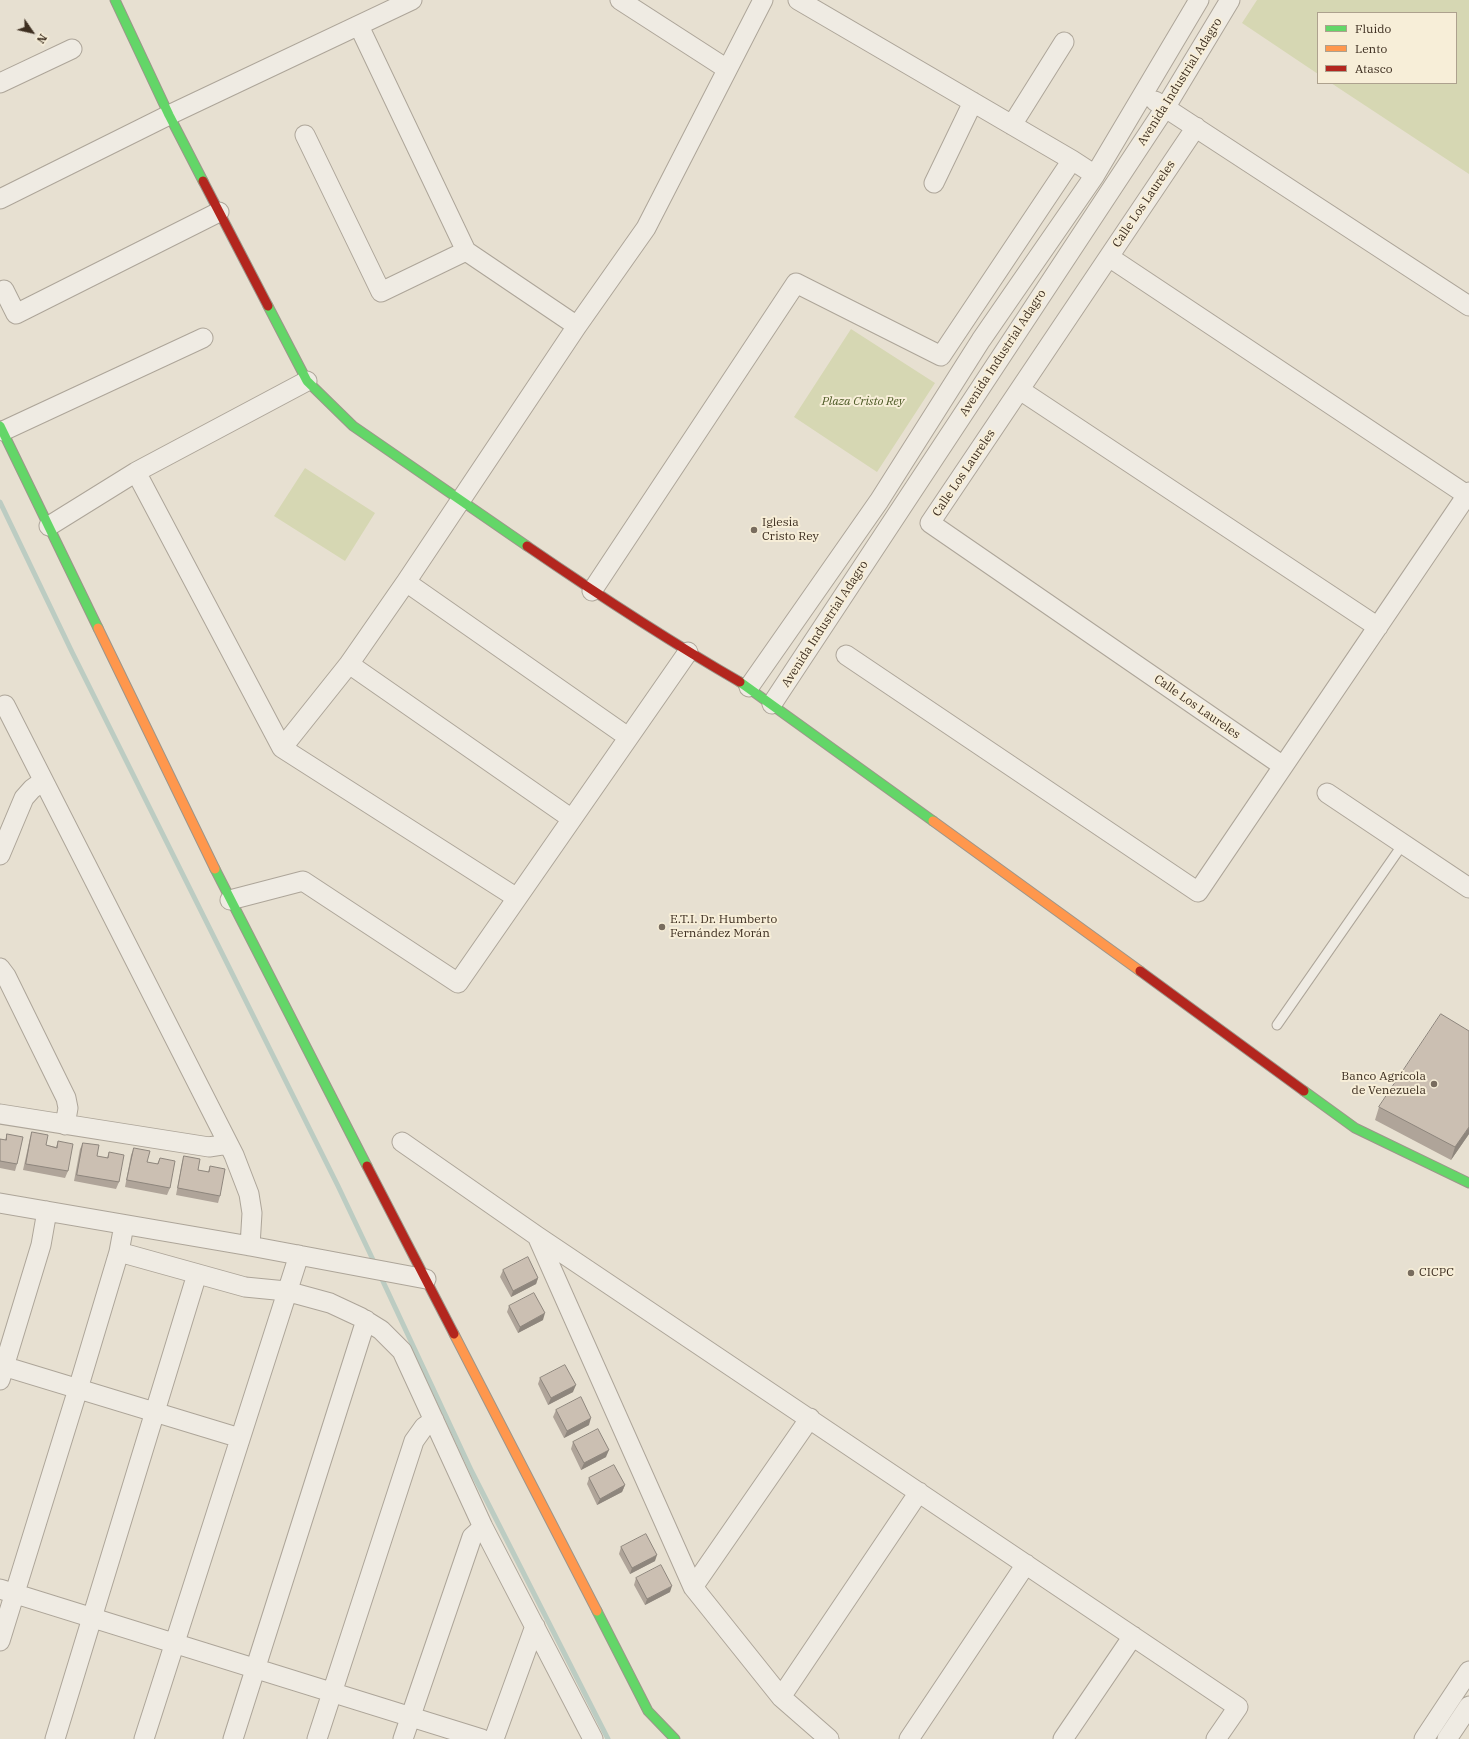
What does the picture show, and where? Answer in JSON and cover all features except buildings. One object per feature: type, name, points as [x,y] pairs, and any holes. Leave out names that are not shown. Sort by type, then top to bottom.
[{"type":"street","points":[[115,0],[169,115],[307,381],[353,426],[592,591],[688,652],[749,687],[1355,1128],[1469,1183]]},
{"type":"street","points":[[0,199],[169,115],[412,0]]},
{"type":"street","points":[[620,0],[727,69]]},
{"type":"street","points":[[282,748],[349,664],[406,582],[576,326],[646,228],[763,0]]},
{"type":"street","points":[[798,0],[1072,160],[1095,175]]},
{"type":"street","name":"Avenida Industrial Adagro","points":[[749,687],[879,501],[981,340],[1095,175],[1199,0]]},
{"type":"street","name":"Avenida Industrial Adagro","points":[[772,704],[1165,108],[1230,0]]},
{"type":"street","points":[[359,26],[466,251],[576,326]]},
{"type":"street","points":[[1012,125],[1064,42]]},
{"type":"street","points":[[0,83],[72,49]]},
{"type":"street","points":[[1143,94],[1196,127],[1469,306]]},
{"type":"street","points":[[934,183],[973,102]]},
{"type":"street","name":"Calle Los Laureles","points":[[1196,127],[930,523],[1283,766]]},
{"type":"street","points":[[304,135],[381,292],[466,251]]},
{"type":"street","points":[[592,591],[796,284],[941,356],[1072,160]]},
{"type":"street","points":[[4,290],[16,314],[219,212]]},
{"type":"street","points":[[846,655],[1198,892],[1468,494],[1109,257]]},
{"type":"street","points":[[204,338],[1,428],[230,900],[648,1711],[675,1739]]},
{"type":"street","points":[[49,526],[136,472],[307,381]]},
{"type":"street","points":[[1020,390],[1378,627]]},
{"type":"street","points":[[136,472],[282,748],[517,898]]},
{"type":"street","points":[[406,582],[628,737]]},
{"type":"street","points":[[230,900],[303,881],[458,983],[688,652]]},
{"type":"street","points":[[349,664],[572,819]]},
{"type":"street","points":[[5,705],[227,1142],[249,1194],[252,1213],[250,1246]]},
{"type":"street","points":[[0,855],[24,798],[32,789],[43,781]]},
{"type":"street","points":[[1327,793],[1469,888]]},
{"type":"street","points":[[0,968],[6,976],[66,1098],[68,1108],[65,1125]]},
{"type":"street","points":[[0,1114],[209,1147],[227,1142]]},
{"type":"street","points":[[402,1142],[538,1236],[1238,1707],[1216,1739]]},
{"type":"street","points":[[0,1203],[426,1278]]},
{"type":"street","points":[[47,1211],[40,1245],[1,1371],[78,1389],[240,1438]]},
{"type":"street","points":[[0,1641],[8,1592],[78,1389],[119,1252],[124,1224]]},
{"type":"street","points":[[538,1236],[692,1587],[782,1697],[829,1739]]},
{"type":"street","points":[[119,1252],[245,1287],[286,1292],[330,1303],[366,1320],[381,1330],[402,1351],[483,1527],[593,1739]]},
{"type":"street","points":[[144,1739],[299,1255]]},
{"type":"street","points":[[55,1739],[91,1617],[156,1412],[197,1274]]},
{"type":"street","points":[[233,1739],[366,1320]]},
{"type":"street","points":[[692,1587],[810,1418]]},
{"type":"street","points":[[317,1739],[414,1441],[424,1427],[434,1420]]},
{"type":"street","points":[[782,1697],[919,1492]]},
{"type":"street","points":[[403,1739],[472,1537],[483,1527]]},
{"type":"street","points":[[909,1739],[1026,1564]]},
{"type":"street","points":[[8,1592],[482,1739]]},
{"type":"street","points":[[494,1739],[534,1626]]},
{"type":"street","points":[[1063,1739],[1133,1636]]},
{"type":"street","points":[[1424,1739],[1469,1671]]},
{"type":"street","points":[[1447,1739],[1469,1706]]},
{"type":"lane","points":[[1277,1025],[1403,844]]},
{"type":"green space","points":[[1257,0],[1469,0],[1469,174],[1333,84],[1457,84],[1457,12],[1317,12],[1317,73],[1242,23]]},
{"type":"green space","name":"Plaza Cristo Rey","points":[[851,329],[935,383],[877,472],[794,417]]},
{"type":"green space","points":[[305,468],[375,513],[345,561],[274,516]]},
{"type":"waterway","points":[[0,502],[72,652],[338,1186],[375,1264]]},
{"type":"waterway","points":[[380,1275],[472,1472],[608,1739]]},
{"type":"traffic: fast","points":[[115,0],[169,115],[203,181]]},
{"type":"traffic: fast","points":[[268,306],[307,381],[353,426],[527,546]]},
{"type":"traffic: fast","points":[[0,426],[98,628]]},
{"type":"traffic: fast","points":[[740,682],[933,821]]},
{"type":"traffic: fast","points":[[215,869],[367,1166]]},
{"type":"traffic: fast","points":[[1304,1091],[1355,1128],[1469,1183]]},
{"type":"traffic: fast","points":[[597,1611],[648,1711],[675,1739]]},
{"type":"traffic: slow","points":[[98,628],[215,869]]},
{"type":"traffic: slow","points":[[933,821],[1140,971]]},
{"type":"traffic: slow","points":[[454,1334],[597,1611]]},
{"type":"traffic: jam","points":[[203,181],[268,306]]},
{"type":"traffic: jam","points":[[527,546],[632,616],[740,682]]},
{"type":"traffic: jam","points":[[1140,971],[1304,1091]]},
{"type":"traffic: jam","points":[[367,1166],[454,1334]]},
{"type":"place","name":"Iglesia Cristo Rey","points":[[754,530]]},
{"type":"place","name":"E.T.I. Dr. Humberto Fernández Morán","points":[[662,927]]},
{"type":"place","name":"Banco Agrícola de Venezuela","points":[[1434,1084]]},
{"type":"place","name":"CICPC","points":[[1411,1273]]}]
